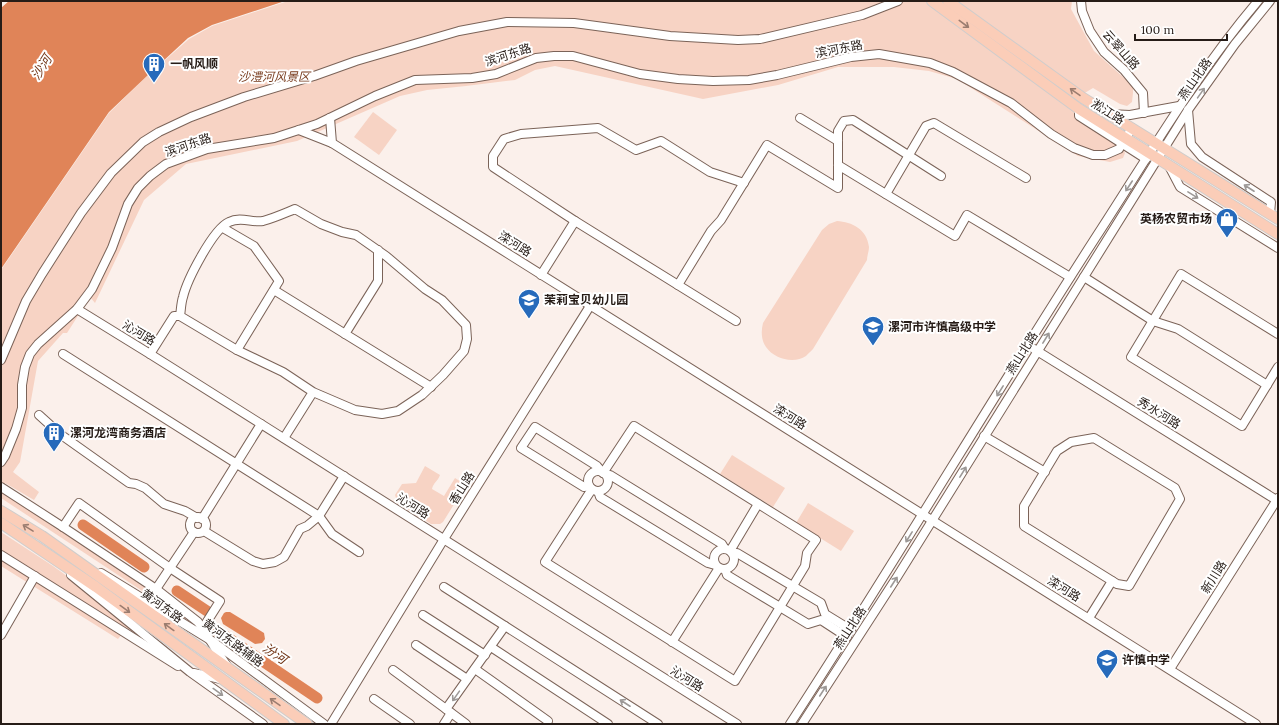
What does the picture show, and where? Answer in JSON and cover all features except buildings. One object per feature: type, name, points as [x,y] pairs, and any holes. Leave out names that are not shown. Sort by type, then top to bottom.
[{"type":"main road","name":"淞江路","points":[[932,1],[1124,141],[1169,166],[1278,234]]},
{"type":"main road","name":"淞江路","points":[[948,1],[1083,98],[1274,217]]},
{"type":"main road","name":"黄河东路","points":[[1,511],[42,536],[307,724]]},
{"type":"main road","name":"黄河东路","points":[[1,523],[96,587],[284,724]]},
{"type":"street","points":[[1,360],[26,301],[82,213],[111,173],[143,142],[159,132],[191,117],[244,97],[314,76],[356,61],[459,31],[507,22],[574,23],[670,36],[760,40],[862,15],[898,1]]},
{"type":"street","name":"云翠山路","points":[[1081,1],[1082,11],[1093,36],[1104,52],[1124,70],[1143,93],[1144,113]]},
{"type":"street","name":"燕山北路","points":[[1160,146],[1179,106],[1233,32],[1258,1]]},
{"type":"street","name":"燕山北路","points":[[790,724],[923,515],[1070,277],[1151,157],[1188,110],[1235,44],[1270,1]]},
{"type":"street","name":"滨河东路","points":[[1,462],[16,429],[22,408],[22,385],[25,368],[30,354],[38,344],[77,309],[92,289],[112,248],[128,204],[138,188],[150,176],[166,164],[207,149],[274,138],[299,130],[330,118],[375,96],[415,80],[472,78],[496,74],[536,58],[554,56],[578,58],[640,74],[678,79],[713,81],[749,80],[851,58],[879,54],[930,63],[953,72],[1011,103],[1051,134],[1074,148],[1093,155],[1105,155],[1119,149],[1132,128]]},
{"type":"street","points":[[1108,114],[1130,115],[1179,106]]},
{"type":"street","points":[[1188,110],[1191,144],[1202,157],[1275,204],[1274,217]]},
{"type":"street","points":[[330,118],[332,143]]},
{"type":"street","points":[[800,118],[838,141]]},
{"type":"street","points":[[678,285],[711,231],[721,220],[767,144],[838,188],[838,131],[844,121],[853,120],[941,176]]},
{"type":"street","points":[[886,194],[926,126],[934,123],[1026,178]]},
{"type":"street","points":[[736,321],[492,167],[493,156],[504,139],[521,134],[598,128],[636,150],[662,141],[710,172],[744,183]]},
{"type":"street","name":"滦河路","points":[[299,130],[332,143],[1256,724]]},
{"type":"street","name":"燕山北路","points":[[802,724],[932,521],[1084,278],[1151,157]]},
{"type":"street","points":[[838,165],[955,236],[967,215],[1070,277]]},
{"type":"street","points":[[1169,166],[1180,187],[1278,248]]},
{"type":"street","points":[[150,354],[174,316],[180,316],[237,350],[283,372],[313,392],[356,410],[382,414],[398,411],[422,395],[443,375],[464,351],[468,339],[466,325],[442,300],[425,289],[378,250],[356,235],[342,232],[321,224],[295,209],[262,221],[241,219],[229,222],[205,250],[190,276],[183,297],[180,316]]},
{"type":"street","points":[[541,275],[575,220]]},
{"type":"street","points":[[223,228],[254,246],[279,282],[237,350]]},
{"type":"street","points":[[345,334],[378,281],[378,250]]},
{"type":"street","points":[[1278,334],[1181,274],[1131,357],[1242,426],[1278,367]]},
{"type":"street","points":[[1084,278],[1153,321],[1178,329],[1267,385]]},
{"type":"street","points":[[274,290],[431,387]]},
{"type":"street","name":"香山路","points":[[331,724],[444,539],[590,306]]},
{"type":"street","name":"沁河路","points":[[77,309],[737,724]]},
{"type":"street","name":"秀水河路","points":[[1028,345],[1278,500]]},
{"type":"street","points":[[63,354],[319,516],[332,534],[359,552]]},
{"type":"street","points":[[284,438],[313,392]]},
{"type":"street","points":[[39,415],[60,434],[129,484],[136,484],[145,488],[164,504],[200,518],[206,526],[204,530],[199,533],[194,532]]},
{"type":"street","points":[[194,532],[190,524],[193,519],[200,518],[261,424]]},
{"type":"street","points":[[593,488],[545,562],[735,681],[780,606],[794,586],[805,566],[807,553],[816,540],[634,426],[603,473]]},
{"type":"street","points":[[535,427],[597,466],[606,477],[607,484],[602,490],[593,488],[584,486],[521,448],[535,427]]},
{"type":"street","points":[[984,436],[1044,472]]},
{"type":"street","points":[[1094,438],[1175,488],[1180,499],[1129,586],[1117,584],[1112,581],[1024,526],[1024,506],[1057,451],[1071,442],[1094,438]]},
{"type":"street","points":[[597,471],[603,473],[610,475],[722,544],[729,551],[734,560],[733,564],[728,569],[708,564],[600,497],[588,482],[590,475],[597,471]]},
{"type":"street","points":[[204,530],[253,561],[263,564],[275,562],[284,557],[300,529],[307,526],[319,516],[344,476]]},
{"type":"street","points":[[1,487],[156,589],[198,622],[230,670]]},
{"type":"street","name":"新川路","points":[[1170,669],[1278,500]]},
{"type":"street","points":[[63,527],[79,503],[170,568],[220,601],[203,628]]},
{"type":"street","points":[[729,551],[758,504]]},
{"type":"street","points":[[156,589],[194,532]]},
{"type":"street","name":"黄河东路辅路","points":[[42,536],[212,641],[324,724]]},
{"type":"street","points":[[34,546],[190,672],[264,724]]},
{"type":"street","points":[[719,550],[738,553],[821,602],[826,614],[849,633],[821,620],[808,624],[727,575],[714,562],[714,555],[719,550]]},
{"type":"street","points":[[1,554],[174,665],[190,672],[223,680]]},
{"type":"street","points":[[672,642],[720,568]]},
{"type":"street","points":[[1,635],[35,576]]},
{"type":"street","points":[[1089,618],[1112,581]]},
{"type":"street","points":[[444,587],[658,724]]},
{"type":"street","points":[[423,615],[485,655]]},
{"type":"street","points":[[444,724],[449,711],[474,669],[505,626]]},
{"type":"street","points":[[416,645],[468,679]]},
{"type":"street","points":[[491,647],[608,724]]},
{"type":"street","points":[[474,669],[548,721]]},
{"type":"street","points":[[393,670],[466,724]]},
{"type":"street","points":[[374,699],[410,724]]},
{"type":"green space","name":"沙澧河风景区","points":[[288,1],[1072,1],[1071,9],[1094,51],[1133,86],[1133,93],[1132,102],[1127,106],[1120,104],[1093,88],[1083,94],[1070,108],[1117,137],[1125,153],[1123,158],[1110,162],[1078,156],[957,79],[929,71],[894,67],[838,67],[778,85],[703,99],[555,66],[535,70],[515,80],[427,90],[400,96],[297,141],[186,164],[144,200],[95,303],[90,297],[67,333],[63,333],[38,361],[20,462],[13,472],[39,492],[34,500],[5,483],[1,487],[1,270],[109,113],[148,75],[189,39],[212,26]]},
{"type":"green space","points":[[373,112],[397,130],[379,155],[354,137]]},
{"type":"green space","points":[[837,221],[853,225],[862,231],[868,241],[869,247],[867,260],[813,349],[806,356],[796,360],[784,359],[774,355],[764,344],[762,335],[763,323],[822,230],[829,224]]},
{"type":"green space","points":[[732,455],[785,488],[773,507],[720,474]]},
{"type":"green space","points":[[425,466],[440,475],[432,489],[444,496],[455,478],[466,485],[443,522],[440,524],[431,524],[395,501],[395,495],[402,484],[416,483]]},
{"type":"green space","points":[[1,491],[123,572],[194,623],[194,625],[1,498]]},
{"type":"green space","points":[[808,503],[854,531],[841,551],[796,523]]},
{"type":"green space","points":[[1,532],[53,566],[89,592],[170,659],[1,550]]},
{"type":"green space","points":[[1,557],[122,634],[118,639],[1,566]]},
{"type":"water","name":"沙河","points":[[9,1],[285,1],[212,25],[188,38],[148,75],[109,112],[1,269],[1,8]]},
{"type":"water","points":[[226,612],[230,612],[264,633],[265,639],[262,643],[255,644],[223,624],[221,618]]},
{"type":"waterway","name":"汾河","points":[[83,525],[144,567]]},
{"type":"waterway","name":"汾河","points":[[177,591],[207,611]]},
{"type":"waterway","name":"汾河","points":[[218,631],[317,698]]},
{"type":"place","name":"一帆风顺","points":[[154,84]]},
{"type":"place","name":"英杨农贸市场","points":[[1227,238]]},
{"type":"place","name":"茉莉宝贝幼儿园","points":[[529,320]]},
{"type":"place","name":"漯河市许慎高级中学","points":[[873,346]]},
{"type":"place","name":"漯河龙湾商务酒店","points":[[54,452]]},
{"type":"place","name":"许慎中学","points":[[1107,680]]}]
